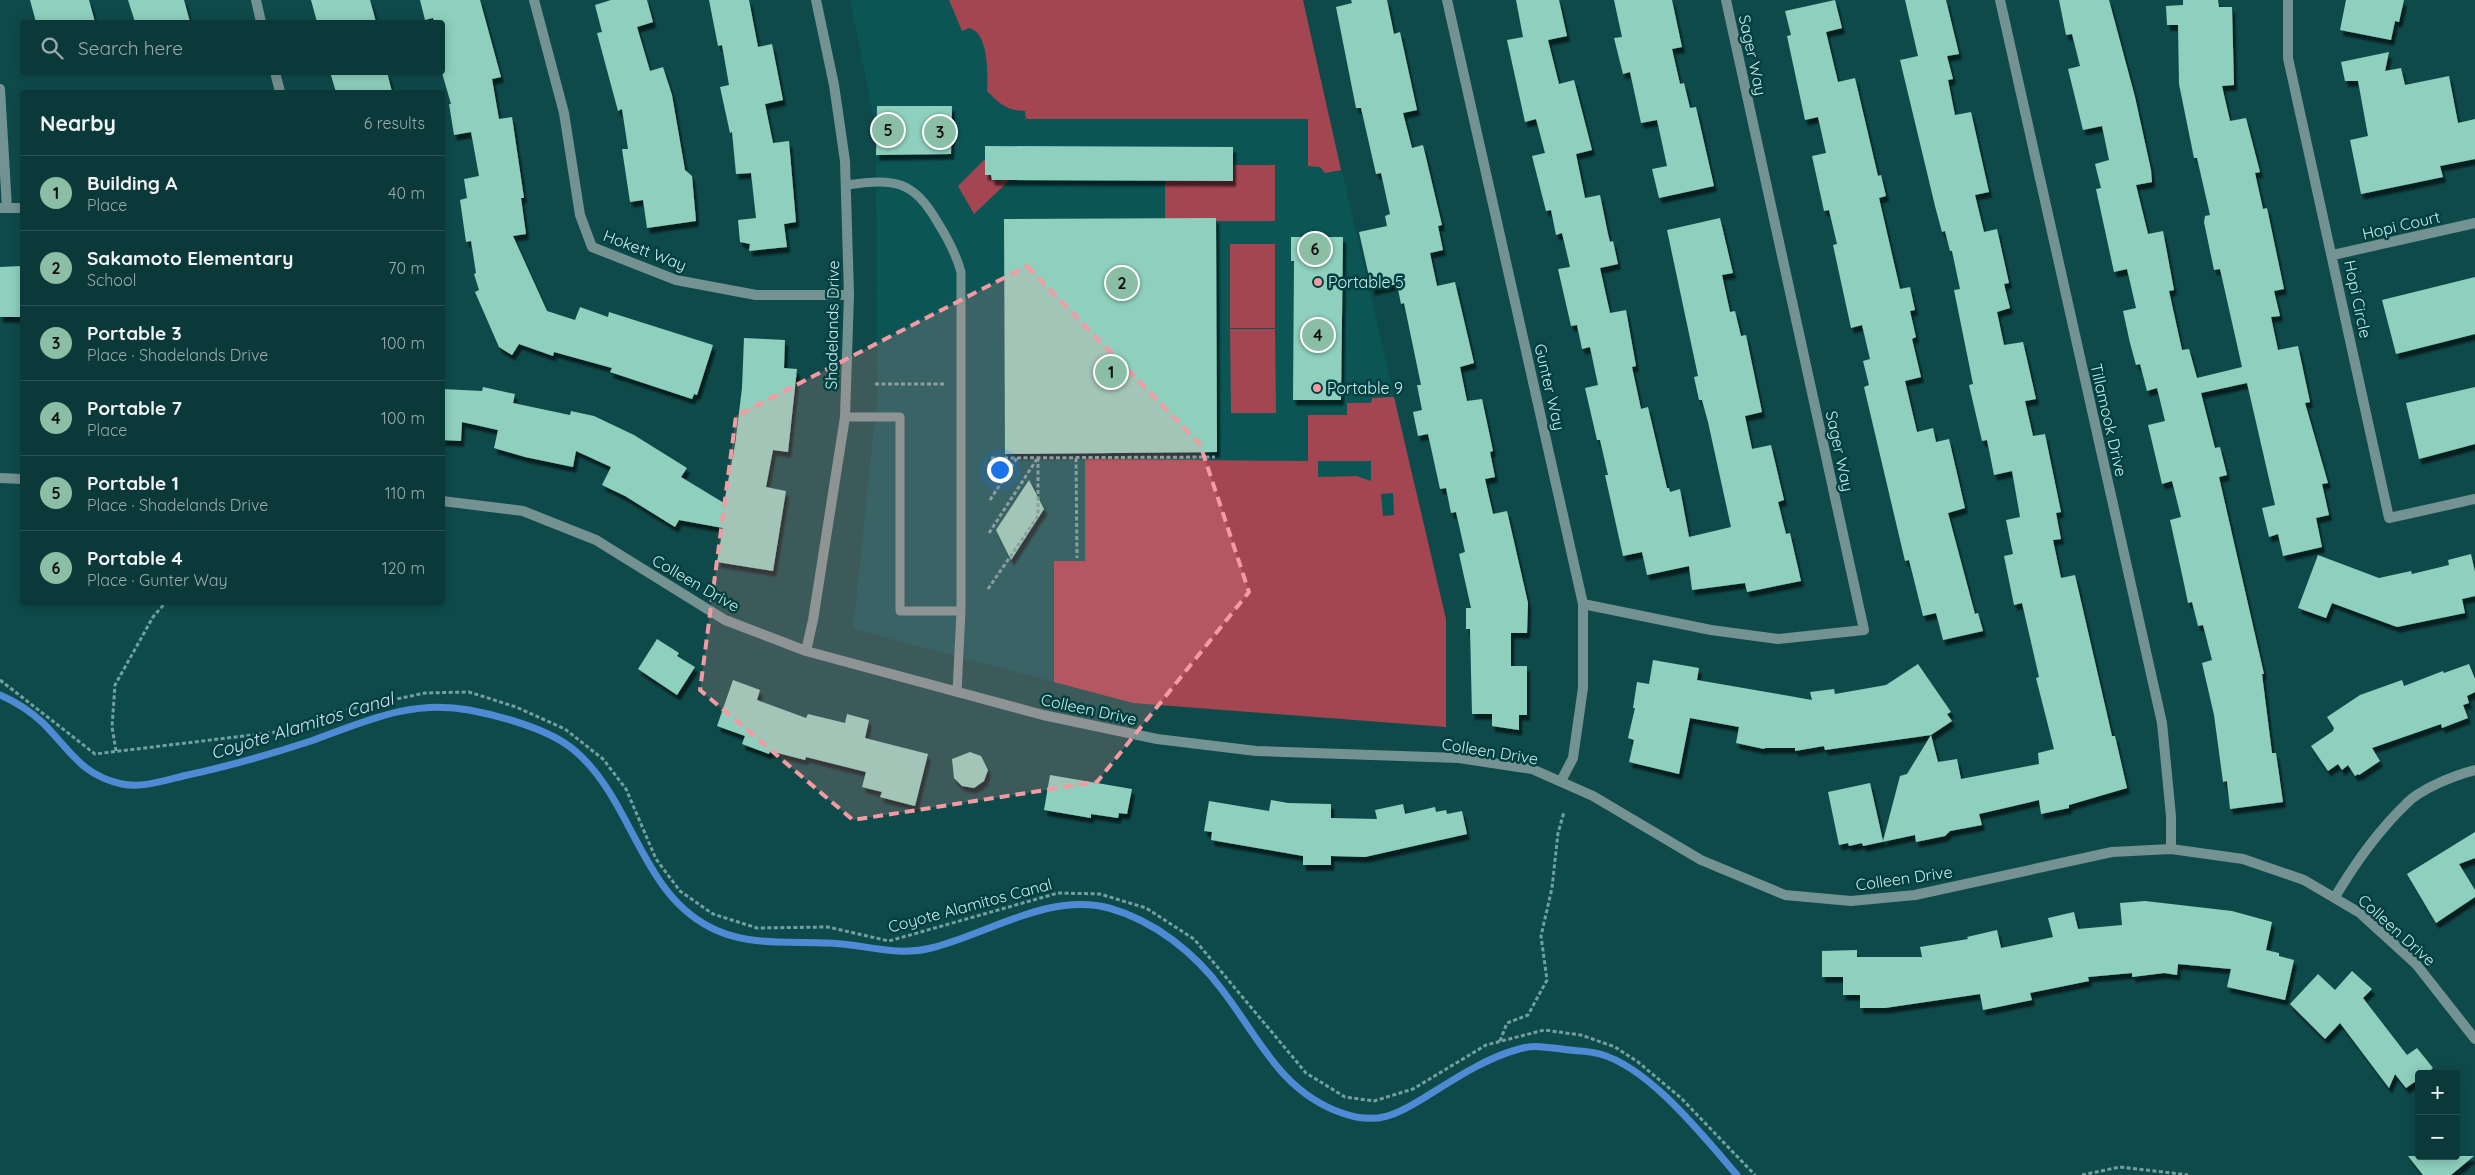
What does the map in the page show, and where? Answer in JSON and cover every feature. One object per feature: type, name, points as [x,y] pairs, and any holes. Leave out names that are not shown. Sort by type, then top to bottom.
[{"type":"street","points":[[256,0],[261,20]]},
{"type":"street","name":"Hokett Way","points":[[534,0],[564,113],[580,215],[592,247],[676,280],[747,294],[849,295]]},
{"type":"street","name":"Shadelands Drive","points":[[806,651],[813,620],[845,417],[849,295],[847,185],[834,85],[816,0]]},
{"type":"street","name":"Gunter Way","points":[[1447,0],[1583,604],[1583,688],[1573,758],[1562,781]]},
{"type":"street","name":"Sager Way","points":[[1583,604],[1711,630],[1778,639],[1864,630],[1726,0]]},
{"type":"street","name":"Tillamook Drive","points":[[2000,0],[2162,723],[2171,816],[2171,849]]},
{"type":"street","name":"Hopi Circle","points":[[2288,0],[2288,58],[2389,518],[2475,499]]},
{"type":"street","points":[[275,75],[279,90]]},
{"type":"street","points":[[0,89],[4,208],[20,208]]},
{"type":"street","name":"Hopi Court","points":[[2333,256],[2475,223]]},
{"type":"street","points":[[0,478],[20,479]]},
{"type":"street","name":"Colleen Drive","points":[[445,501],[523,511],[596,540],[726,620],[806,651],[1043,715],[1157,739],[1256,751],[1459,758],[1532,769],[1593,796],[1701,860],[1785,895],[1851,901],[1915,895],[2112,852],[2171,849],[2243,859],[2304,880],[2360,913],[2416,964],[2475,1039]]},
{"type":"street","points":[[2335,897],[2352,869],[2407,802],[2454,775],[2475,770]]},
{"type":"lane","points":[[847,185],[872,181],[895,182],[916,192],[926,203],[957,256],[961,272],[961,611],[957,692]]},
{"type":"lane","points":[[845,417],[900,416],[900,611],[961,611]]},
{"type":"path","points":[[875,384],[944,384]]},
{"type":"path","points":[[991,458],[1215,457]]},
{"type":"path","points":[[990,500],[1017,458]]},
{"type":"path","points":[[989,533],[1038,458]]},
{"type":"path","points":[[988,589],[1038,516],[1038,458]]},
{"type":"path","points":[[1076,458],[1077,558]]},
{"type":"path","points":[[116,751],[112,727],[115,686],[153,617],[163,605]]},
{"type":"path","name":"Coyote Alamitos Canal","points":[[0,680],[95,754],[284,730],[331,713],[426,693],[469,692],[516,707],[565,729],[604,758],[626,789],[656,859],[680,891],[713,914],[757,928],[828,927],[889,941],[1058,893],[1100,894],[1146,908],[1194,939],[1306,1073],[1345,1097],[1374,1101],[1413,1089],[1486,1045],[1500,1041],[1544,1030],[1581,1035],[1616,1047],[1681,1098],[1754,1175]]},
{"type":"path","points":[[1500,1041],[1507,1024],[1528,1015],[1547,980],[1541,936],[1552,888],[1558,833],[1564,812]]},
{"type":"path","points":[[2082,1175],[2120,1167],[2188,1175]]},
{"type":"highlighted area","points":[[1027,266],[1200,444],[1249,592],[1097,782],[853,820],[700,690],[736,416]]},
{"type":"shaded area","points":[[850,0],[1302,0],[1446,619],[1446,727],[1133,703],[853,629],[877,399],[876,129]]},
{"type":"shaded area","points":[[949,0],[1303,0],[1341,170],[1325,173],[1320,167],[1308,166],[1308,119],[1026,119],[1025,111],[1013,110],[995,99],[987,91],[984,46],[976,31],[969,28],[962,31]]},
{"type":"shaded area","points":[[994,150],[1014,176],[974,214],[958,186]]},
{"type":"shaded area","points":[[1165,165],[1275,165],[1275,221],[1165,221]]},
{"type":"shaded area","points":[[1230,244],[1275,244],[1275,328],[1230,328]]},
{"type":"shaded area","points":[[1230,329],[1275,329],[1276,413],[1231,413]]},
{"type":"shaded area","points":[[1394,397],[1446,619],[1446,727],[1133,703],[1054,682],[1054,561],[1085,561],[1085,459],[1308,461],[1308,415],[1347,415],[1347,403],[1371,403],[1372,398]],"holes":[[[1318,461],[1371,461],[1371,481],[1356,476],[1318,477]],[[1393,493],[1394,515],[1383,516],[1381,494]]]},
{"type":"building","points":[[30,0],[89,0],[94,20],[35,20]]},
{"type":"building","points":[[128,0],[184,0],[189,20],[134,20]]},
{"type":"building","points":[[311,0],[370,0],[375,20],[316,20]]},
{"type":"building","points":[[420,0],[480,0],[501,77],[492,79],[499,119],[512,117],[524,198],[521,198],[526,234],[513,236],[547,311],[575,320],[580,307],[608,317],[609,312],[713,345],[697,395],[694,394],[692,399],[610,372],[612,368],[554,352],[553,356],[519,344],[512,355],[499,347],[475,292],[479,290],[474,274],[476,273],[471,241],[466,242],[460,200],[467,198],[464,179],[479,176],[471,132],[454,135],[449,104],[451,104],[443,75],[445,75],[445,20],[434,20],[433,18],[425,20]]},
{"type":"building","points":[[611,0],[647,0],[653,22],[637,27],[650,71],[663,67],[672,95],[685,170],[692,176],[696,221],[647,228],[643,200],[630,202],[622,149],[628,149],[622,109],[618,111],[597,33],[602,32],[595,5]]},
{"type":"building","points":[[709,0],[749,0],[758,47],[772,44],[783,100],[765,104],[773,143],[789,141],[796,222],[784,224],[787,247],[749,251],[750,244],[740,242],[738,220],[756,218],[751,173],[736,174],[732,132],[730,133],[720,87],[729,85],[722,45],[718,46]]},
{"type":"building","points":[[1351,0],[1387,0],[1394,34],[1400,32],[1417,110],[1403,113],[1412,148],[1423,145],[1442,225],[1438,226],[1443,250],[1430,253],[1437,286],[1455,282],[1474,363],[1460,367],[1467,401],[1482,399],[1493,451],[1490,452],[1495,477],[1485,479],[1493,514],[1507,511],[1528,603],[1527,633],[1511,633],[1511,666],[1527,666],[1527,715],[1519,715],[1519,730],[1492,726],[1492,714],[1472,714],[1470,629],[1466,629],[1466,608],[1471,608],[1459,554],[1465,552],[1456,512],[1451,513],[1446,488],[1440,489],[1428,434],[1418,436],[1413,412],[1422,410],[1417,385],[1421,385],[1404,303],[1401,304],[1397,284],[1372,290],[1359,232],[1387,226],[1385,216],[1390,214],[1381,173],[1376,174],[1361,108],[1356,108],[1336,7],[1352,3]]},
{"type":"building","points":[[1516,0],[1559,0],[1567,36],[1548,40],[1559,84],[1574,80],[1592,150],[1576,154],[1585,198],[1600,195],[1610,242],[1613,241],[1618,264],[1600,268],[1610,313],[1626,310],[1636,366],[1632,367],[1641,409],[1648,407],[1667,488],[1669,488],[1670,492],[1680,489],[1689,537],[1731,527],[1708,422],[1702,400],[1699,400],[1694,377],[1698,376],[1667,230],[1720,218],[1733,273],[1722,275],[1730,312],[1735,311],[1741,336],[1746,335],[1762,412],[1745,416],[1752,449],[1771,445],[1784,500],[1778,502],[1786,534],[1790,533],[1801,581],[1747,592],[1745,583],[1692,590],[1689,566],[1647,575],[1642,552],[1623,556],[1605,475],[1608,475],[1600,440],[1597,440],[1585,388],[1598,385],[1590,347],[1582,349],[1577,325],[1571,326],[1558,269],[1570,267],[1562,233],[1556,235],[1551,210],[1546,211],[1532,156],[1545,153],[1536,119],[1525,122],[1507,40],[1523,37]]},
{"type":"building","points":[[1614,0],[1672,0],[1682,47],[1672,49],[1680,84],[1684,83],[1690,108],[1696,107],[1714,186],[1659,198],[1652,169],[1667,166],[1657,120],[1641,123],[1630,72],[1623,74],[1614,38],[1622,37]]},
{"type":"building","points":[[1835,0],[1842,28],[1826,32],[1838,82],[1855,78],[1878,176],[1881,175],[1886,196],[1879,198],[1900,289],[1910,287],[1915,310],[1910,311],[1916,337],[1912,339],[1921,377],[1905,381],[1917,432],[1933,428],[1936,442],[1949,439],[1965,508],[1948,513],[1975,614],[1978,613],[1983,631],[1943,640],[1936,613],[1923,616],[1909,560],[1905,561],[1864,387],[1869,385],[1863,361],[1870,359],[1862,325],[1851,328],[1833,245],[1837,244],[1829,210],[1824,211],[1812,156],[1826,153],[1818,117],[1805,120],[1787,36],[1791,35],[1785,11]]},
{"type":"building","points":[[1905,0],[1946,0],[1959,54],[1947,56],[1953,79],[1948,80],[1955,115],[1971,112],[1989,192],[1975,195],[1984,232],[1997,229],[2009,283],[2004,284],[2010,308],[1997,312],[2004,345],[2023,342],[2036,399],[2025,401],[2033,436],[2045,434],[2061,512],[2056,513],[2061,539],[2053,540],[2061,578],[2075,575],[2112,736],[2115,736],[2127,788],[2069,805],[2069,808],[2041,814],[2039,800],[1979,814],[1982,825],[1950,831],[1945,836],[1916,842],[1915,835],[1863,846],[1862,843],[1849,846],[1848,843],[1839,845],[1828,792],[1870,783],[1883,841],[1900,776],[1907,774],[1931,735],[1938,762],[1957,759],[1961,779],[2039,764],[2038,753],[2054,749],[2036,678],[2039,677],[2022,603],[2014,605],[2004,556],[2013,554],[2006,520],[2020,517],[2012,471],[1994,475],[1987,440],[1982,441],[1969,385],[1973,384],[1954,290],[1960,289],[1952,251],[1950,251],[1945,231],[1942,232],[1900,60],[1918,56]]},
{"type":"building","points":[[2059,0],[2109,0],[2135,97],[2151,170],[2152,182],[2136,185],[2148,234],[2163,231],[2174,290],[2169,291],[2182,350],[2189,349],[2197,378],[2242,367],[2220,269],[2214,270],[2204,222],[2205,216],[2210,215],[2197,158],[2194,158],[2179,84],[2178,25],[2167,25],[2166,6],[2183,5],[2183,0],[2218,0],[2219,7],[2232,7],[2234,85],[2222,86],[2230,121],[2246,118],[2260,172],[2255,173],[2263,209],[2267,208],[2284,289],[2274,291],[2280,316],[2271,317],[2278,350],[2298,346],[2310,402],[2305,403],[2328,483],[2322,484],[2329,515],[2316,518],[2322,547],[2283,556],[2278,534],[2269,537],[2262,508],[2275,505],[2247,383],[2201,393],[2215,448],[2220,447],[2227,475],[2219,477],[2264,674],[2262,674],[2272,753],[2276,753],[2283,802],[2230,809],[2227,781],[2223,782],[2214,715],[2202,663],[2212,660],[2203,625],[2198,626],[2192,602],[2188,603],[2170,520],[2181,517],[2172,481],[2162,484],[2148,425],[2165,421],[2157,388],[2147,391],[2140,364],[2136,365],[2130,343],[2123,311],[2136,308],[2127,269],[2114,272],[2096,189],[2101,188],[2095,164],[2109,160],[2102,126],[2083,130],[2068,69],[2080,66],[2072,34],[2066,35]]},
{"type":"building","points":[[2346,0],[2404,0],[2399,22],[2395,21],[2391,40],[2340,30]]},
{"type":"building","points":[[2389,52],[2385,71],[2401,68],[2405,85],[2449,76],[2458,123],[2475,119],[2475,159],[2440,166],[2443,177],[2361,194],[2350,140],[2368,136],[2358,81],[2345,81],[2341,62]]},
{"type":"building","points":[[331,75],[388,75],[392,90],[335,90]]},
{"type":"building","points":[[877,106],[952,106],[951,154],[876,155]]},
{"type":"building","points":[[985,146],[1233,147],[1233,181],[992,180],[991,175],[985,175]]},
{"type":"building","points":[[1216,218],[1217,452],[1005,454],[1004,219]]},
{"type":"building","points":[[1291,237],[1343,237],[1341,400],[1293,400],[1294,261],[1291,261]]},
{"type":"building","points":[[20,266],[20,317],[0,317],[0,267]]},
{"type":"building","points":[[2475,277],[2475,334],[2396,354],[2382,300]]},
{"type":"building","points":[[744,338],[785,340],[784,368],[797,369],[788,452],[773,450],[766,487],[786,491],[773,571],[717,562],[723,528],[679,520],[675,527],[625,496],[602,485],[611,467],[576,451],[573,467],[525,457],[494,448],[498,430],[462,422],[461,441],[445,440],[445,389],[482,391],[483,387],[515,394],[513,403],[570,415],[571,411],[594,416],[634,435],[687,468],[681,477],[724,503],[735,445],[742,388]]},
{"type":"building","points":[[2475,387],[2475,444],[2419,459],[2406,403]]},
{"type":"building","points":[[1029,480],[1044,509],[1011,560],[996,530]]},
{"type":"building","points":[[2471,554],[2475,572],[2475,596],[2462,599],[2465,613],[2397,627],[2332,603],[2326,618],[2298,608],[2318,555],[2379,578],[2411,571],[2412,574],[2449,565],[2448,560]]},
{"type":"building","points":[[657,639],[679,653],[677,656],[695,667],[677,695],[638,669]]},
{"type":"building","points":[[1653,660],[1699,668],[1697,680],[1812,700],[1810,692],[1834,689],[1835,694],[1886,685],[1918,664],[1951,712],[1947,714],[1952,721],[1931,735],[1825,750],[1824,746],[1795,751],[1795,748],[1764,749],[1736,743],[1739,727],[1690,718],[1679,774],[1629,762],[1634,740],[1628,738],[1635,708],[1633,708],[1637,682],[1649,684]]},
{"type":"building","points":[[2469,664],[2475,679],[2475,692],[2467,696],[2469,703],[2463,705],[2468,718],[2442,728],[2441,724],[2372,748],[2380,761],[2359,775],[2355,776],[2348,765],[2342,770],[2338,764],[2328,771],[2311,746],[2333,731],[2334,728],[2327,717],[2360,695],[2402,680],[2404,686],[2443,671],[2444,673]]},
{"type":"building","points":[[733,680],[760,690],[757,700],[806,718],[808,714],[845,723],[847,714],[869,720],[865,738],[928,754],[915,806],[880,797],[882,792],[862,787],[866,772],[806,757],[805,760],[770,751],[769,754],[742,744],[745,736],[717,726]]},
{"type":"building","points":[[970,752],[981,756],[988,770],[984,781],[974,788],[962,786],[954,778],[952,759]]},
{"type":"building","points":[[1050,775],[1132,789],[1127,814],[1119,813],[1118,818],[1091,814],[1091,818],[1044,810]]},
{"type":"building","points":[[1271,800],[1288,803],[1331,804],[1331,818],[1377,819],[1375,810],[1403,804],[1405,814],[1435,807],[1436,812],[1446,810],[1447,814],[1462,811],[1467,834],[1365,857],[1331,856],[1331,865],[1303,865],[1303,856],[1211,840],[1212,832],[1204,831],[1209,801],[1269,811]]},
{"type":"building","points":[[2475,832],[2475,858],[2459,864],[2475,890],[2475,897],[2436,923],[2407,874]]},
{"type":"building","points":[[2145,901],[2232,911],[2272,922],[2266,950],[2279,953],[2279,956],[2294,960],[2285,1000],[2227,987],[2231,969],[2178,964],[2177,975],[2164,973],[2132,977],[2132,973],[2088,977],[2089,981],[2030,993],[2032,1000],[1983,1010],[1980,994],[1885,1008],[1860,1008],[1860,995],[1843,995],[1843,977],[1822,977],[1822,951],[1857,950],[1857,957],[1922,957],[1920,947],[1968,939],[1967,937],[1997,930],[2001,948],[2053,937],[2048,918],[2074,912],[2078,929],[2122,925],[2120,903]]},
{"type":"building","points":[[2352,971],[2372,989],[2363,998],[2407,1055],[2417,1048],[2433,1068],[2430,1070],[2415,1070],[2415,1082],[2406,1088],[2395,1074],[2389,1088],[2340,1023],[2325,1039],[2290,1004],[2318,974],[2335,990]]},
{"type":"building","points":[[2408,1156],[2415,1156],[2415,1160],[2460,1160],[2460,1156],[2474,1156],[2451,1175],[2423,1175]]},
{"type":"waterway","name":"Coyote Alamitos Canal","points":[[0,695],[23,707],[43,723],[86,768],[108,780],[130,785],[145,785],[215,769],[311,741],[388,714],[407,710],[448,707],[510,720],[552,736],[574,750],[595,771],[611,795],[654,873],[671,896],[692,916],[731,936],[759,941],[829,943],[905,951],[931,948],[953,942],[1041,910],[1086,905],[1109,908],[1142,921],[1187,951],[1212,977],[1260,1045],[1287,1078],[1321,1104],[1342,1113],[1366,1118],[1377,1118],[1396,1113],[1483,1063],[1525,1048],[1544,1047],[1592,1052],[1619,1062],[1638,1073],[1656,1088],[1692,1123],[1737,1175]]},
{"type":"place","name":"Portable 1","points":[[888,130]]},
{"type":"place","name":"Portable 3","points":[[940,132]]},
{"type":"place","name":"Portable 4","points":[[1315,249]]},
{"type":"place","name":"Portable 5","points":[[1318,282]]},
{"type":"place","name":"Sakamoto Elementary","points":[[1122,283]]},
{"type":"place","name":"Portable 7","points":[[1318,335]]},
{"type":"place","name":"Building A","points":[[1111,372]]},
{"type":"place","name":"Portable 9","points":[[1317,388]]}]
